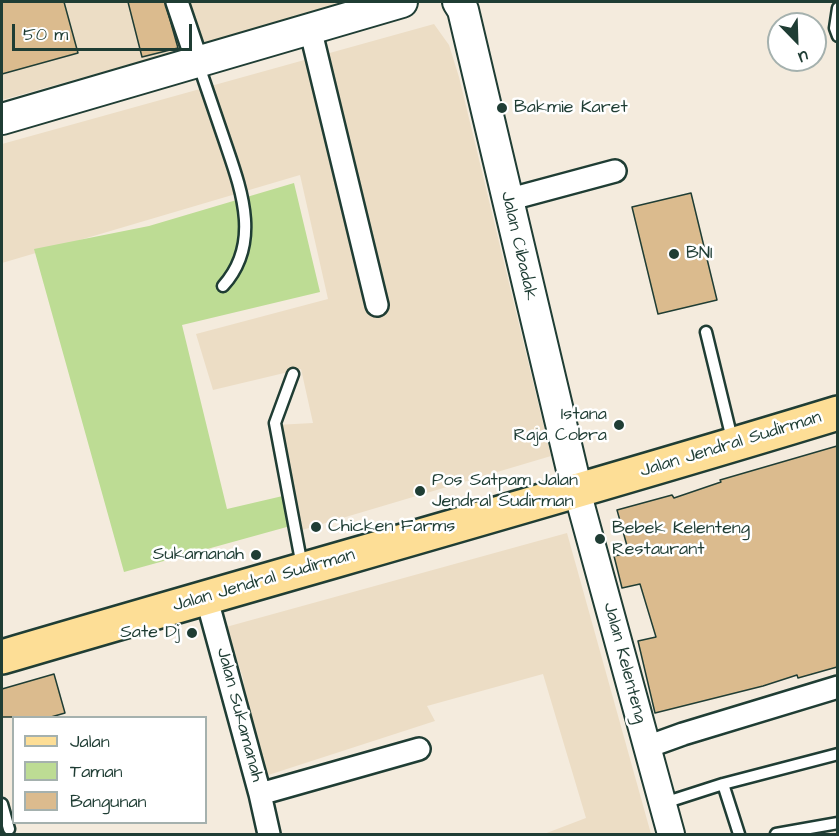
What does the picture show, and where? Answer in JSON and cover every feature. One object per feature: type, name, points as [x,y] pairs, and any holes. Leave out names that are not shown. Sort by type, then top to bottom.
[{"type":"main road","points":[[2,118],[402,2]]},
{"type":"main road","name":"Jalan Cibadak","points":[[458,2],[463,10],[577,491]]},
{"type":"main road","name":"Jalan Jendral Sudirman","points":[[2,657],[206,596],[577,491],[837,413]]},
{"type":"street","points":[[177,2],[197,61]]},
{"type":"street","points":[[310,28],[377,306]]},
{"type":"street","points":[[507,200],[615,171]]},
{"type":"street","name":"Jalan Kelenteng","points":[[577,491],[671,834]]},
{"type":"street","name":"Jalan Sukamanah","points":[[206,596],[261,794],[269,834]]},
{"type":"street","points":[[647,747],[837,687]]},
{"type":"street","points":[[261,794],[419,749]]},
{"type":"lane","points":[[837,8],[835,28],[837,36]]},
{"type":"lane","points":[[197,61],[244,201],[246,235],[232,276],[223,286]]},
{"type":"lane","points":[[706,332],[734,445]]},
{"type":"lane","points":[[293,374],[275,423],[303,570]]},
{"type":"lane","points":[[663,803],[837,753]]},
{"type":"lane","points":[[723,784],[739,834]]},
{"type":"lane","points":[[2,804],[9,829]]},
{"type":"lane","points":[[776,834],[837,823]]},
{"type":"shaded area","points":[[2,2],[353,2],[2,100]]},
{"type":"shaded area","points":[[434,24],[449,45],[459,77],[551,456],[302,530],[276,425],[313,423],[301,369],[213,390],[196,334],[328,299],[300,175],[2,263],[2,144]]},
{"type":"shaded area","points":[[567,533],[651,834],[544,834],[586,818],[543,674],[427,706],[435,721],[256,779],[243,678],[226,627]]},
{"type":"green space","points":[[294,183],[320,292],[182,325],[227,509],[287,495],[294,525],[124,572],[34,249],[149,226]]},
{"type":"building","points":[[2,2],[64,2],[78,53],[2,74]]},
{"type":"building","points":[[128,2],[165,2],[178,48],[142,57]]},
{"type":"building","name":"BNI","points":[[691,193],[717,300],[658,314],[632,207]]},
{"type":"building","points":[[837,446],[837,667],[798,678],[797,675],[763,686],[655,713],[638,641],[656,637],[640,584],[622,588],[614,556],[629,553],[617,510],[672,495],[674,498],[721,482],[720,480]]},
{"type":"building","points":[[54,674],[65,713],[54,716],[2,717],[2,689]]},
{"type":"place","name":"Bakmie Karet","points":[[502,108]]},
{"type":"place","name":"BNI","points":[[674,254]]},
{"type":"place","name":"Istana Raja Cobra","points":[[619,425]]},
{"type":"place","name":"Pos Satpam Jalan Jendral Sudirman","points":[[420,491]]},
{"type":"place","name":"Chicken Farms","points":[[316,527]]},
{"type":"place","name":"Bebek Kelenteng Restaurant","points":[[600,539]]},
{"type":"place","name":"Sukamanah","points":[[256,555]]},
{"type":"place","name":"Sate Dj","points":[[192,633]]}]
